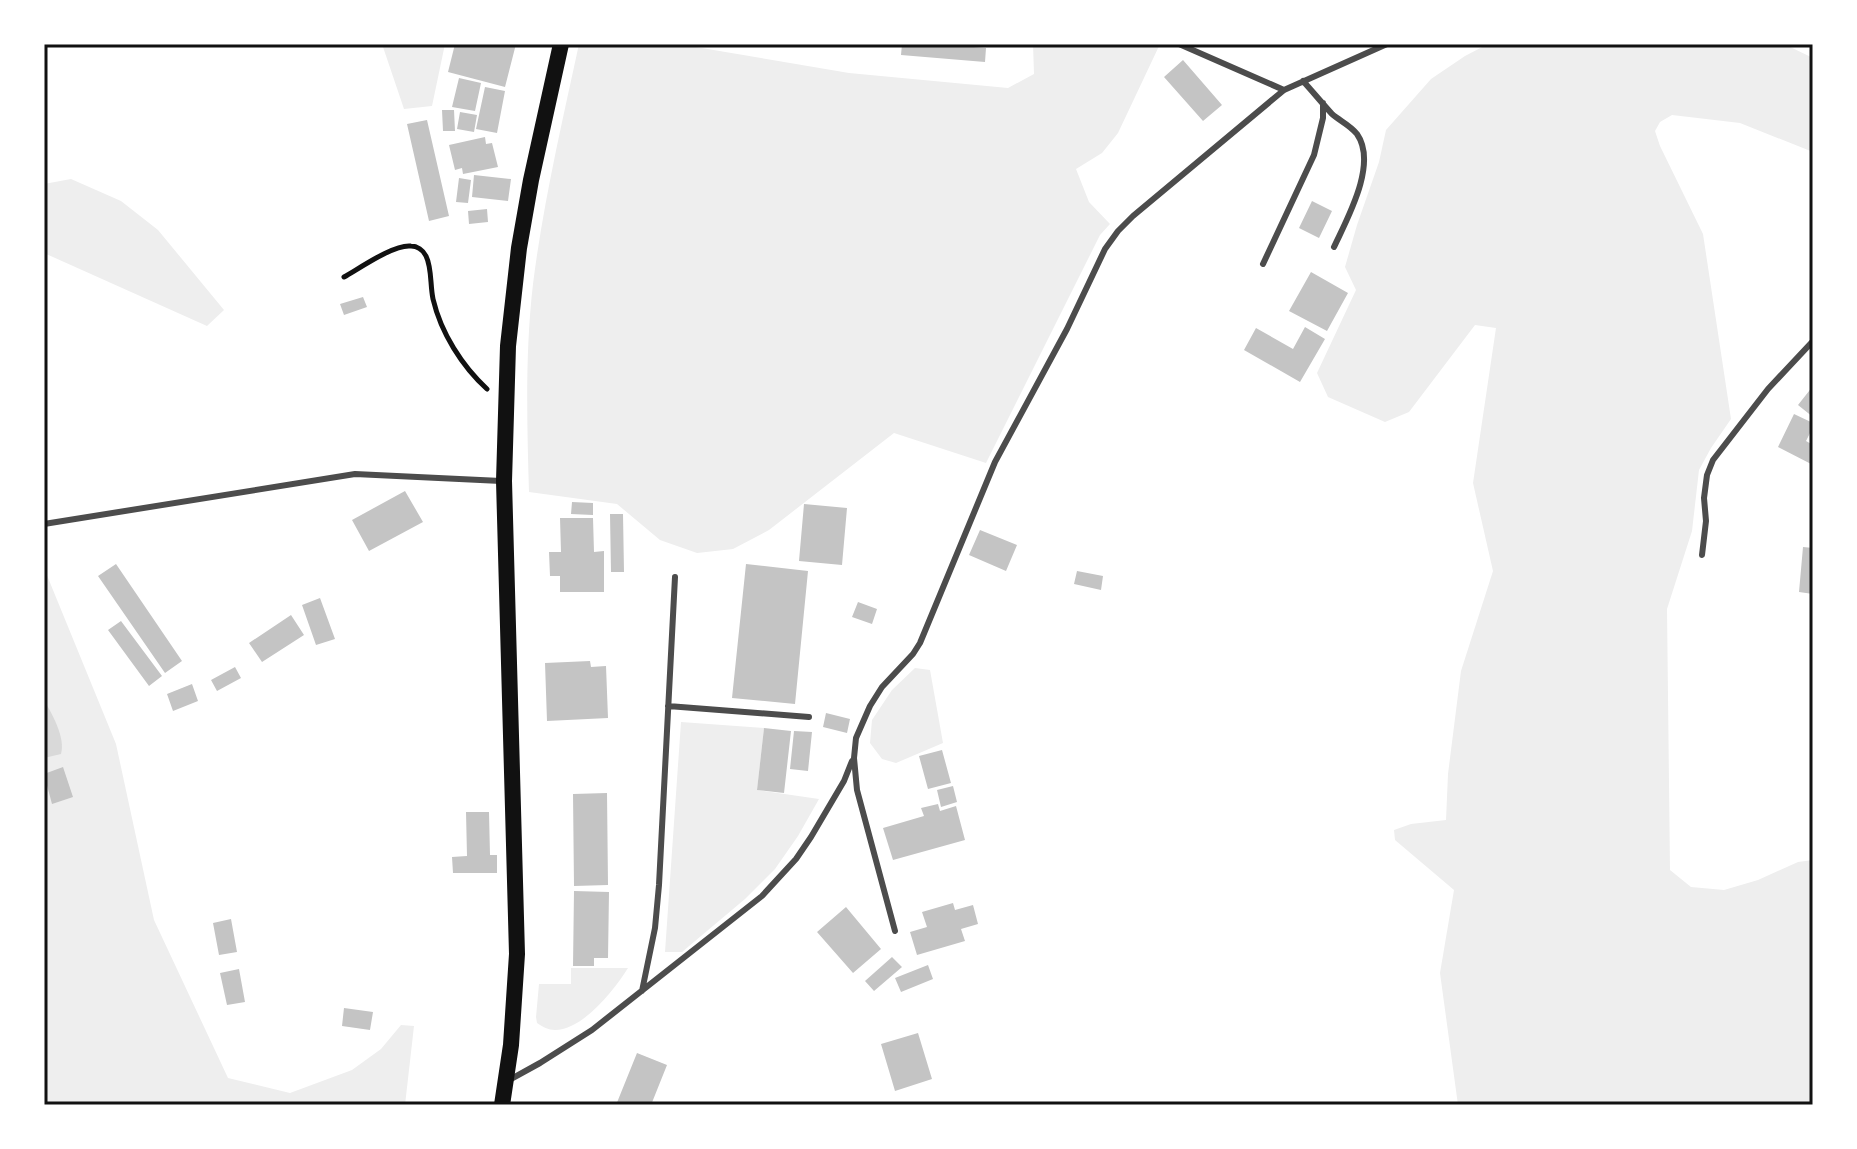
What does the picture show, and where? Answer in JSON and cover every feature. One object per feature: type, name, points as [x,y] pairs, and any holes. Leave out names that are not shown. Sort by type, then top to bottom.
[{"type":"main road","points":[[502,1105],[515,1009],[517,954],[504,481],[506,398],[519,248],[561,44]]},
{"type":"lane","points":[[1179,44],[1284,90]]},
{"type":"lane","points":[[895,931],[857,790],[856,738],[882,687],[920,643],[995,462],[1067,329],[1105,249],[1133,216],[1284,90],[1387,44]]},
{"type":"lane","points":[[1303,81],[1335,117],[1347,124],[1363,147],[1364,166],[1359,185],[1334,247]]},
{"type":"lane","points":[[1263,264],[1314,155],[1323,118],[1323,103]]},
{"type":"lane","points":[[1702,555],[1706,521],[1704,498],[1713,460],[1768,389],[1813,341]]},
{"type":"lane","points":[[44,524],[355,474],[504,481]]},
{"type":"lane","points":[[642,991],[655,928],[675,577]]},
{"type":"lane","points":[[668,706],[809,717]]},
{"type":"lane","points":[[506,1082],[567,1047],[738,916],[779,879],[828,810],[854,758]]},
{"type":"path","points":[[344,277],[397,248],[409,245],[421,249],[426,256],[433,299],[443,328],[461,360],[491,392],[506,398]]},
{"type":"shaded area","points":[[382,44],[445,44],[432,106],[404,109]]},
{"type":"shaded area","points":[[579,44],[678,44],[849,73],[1008,88],[1034,74],[1033,44],[1160,44],[1118,133],[1102,153],[1076,169],[1089,202],[1110,224],[1100,235],[986,463],[894,433],[769,530],[733,549],[697,553],[660,540],[617,504],[529,492],[527,414],[530,310],[547,194]]},
{"type":"shaded area","points":[[1488,44],[1784,44],[1813,58],[1813,152],[1740,123],[1672,115],[1660,122],[1655,131],[1703,234],[1731,419],[1699,470],[1692,531],[1667,609],[1670,870],[1691,887],[1724,890],[1758,880],[1798,862],[1813,860],[1813,1105],[1458,1105],[1440,973],[1454,890],[1395,840],[1394,830],[1411,824],[1446,820],[1448,774],[1461,671],[1493,571],[1473,483],[1496,328],[1475,325],[1409,412],[1385,422],[1328,397],[1317,373],[1356,290],[1345,267],[1379,162],[1386,130],[1431,79]]},
{"type":"shaded area","points":[[71,179],[121,201],[158,230],[224,310],[207,326],[44,253],[44,184]]},
{"type":"shaded area","points":[[44,568],[116,744],[154,920],[228,1078],[290,1093],[352,1070],[381,1049],[401,1025],[414,1026],[405,1105],[44,1105]]},
{"type":"shaded area","points":[[915,668],[930,670],[943,743],[896,763],[882,759],[870,743],[872,720],[892,690]]},
{"type":"shaded area","points":[[44,700],[57,726],[62,748],[61,754],[44,758]]},
{"type":"shaded area","points":[[681,722],[764,728],[757,790],[819,799],[775,869],[745,899],[682,952],[665,952]]},
{"type":"shaded area","points":[[571,968],[628,968],[607,997],[587,1016],[566,1028],[546,1028],[537,1023],[536,1017],[539,984],[571,984]]},
{"type":"building","points":[[455,44],[516,44],[505,87],[448,72]]},
{"type":"building","points":[[902,44],[986,48],[985,62],[901,55]]},
{"type":"building","points":[[1183,60],[1222,105],[1203,121],[1164,77]]},
{"type":"building","points":[[459,78],[481,83],[475,111],[452,107]]},
{"type":"building","points":[[485,87],[505,91],[497,133],[476,129]]},
{"type":"building","points":[[442,110],[454,110],[455,131],[443,131]]},
{"type":"building","points":[[460,112],[477,115],[474,132],[457,129]]},
{"type":"building","points":[[427,120],[449,216],[429,221],[407,124]]},
{"type":"building","points":[[485,137],[486,144],[492,143],[498,167],[463,174],[462,168],[455,170],[449,145]]},
{"type":"building","points":[[474,175],[511,179],[508,201],[472,197]]},
{"type":"building","points":[[459,178],[471,180],[468,203],[456,202]]},
{"type":"building","points":[[1312,201],[1332,211],[1319,238],[1299,228]]},
{"type":"building","points":[[487,209],[488,222],[469,224],[468,211]]},
{"type":"building","points":[[1311,272],[1348,293],[1327,331],[1289,311]]},
{"type":"building","points":[[363,297],[367,307],[344,315],[340,304]]},
{"type":"building","points":[[1305,327],[1325,339],[1300,382],[1244,350],[1256,328],[1293,349]]},
{"type":"building","points":[[1813,386],[1813,417],[1798,405]]},
{"type":"building","points":[[1794,414],[1813,423],[1806,441],[1813,445],[1813,465],[1778,447]]},
{"type":"building","points":[[405,491],[423,522],[369,551],[352,520]]},
{"type":"building","points":[[572,502],[593,503],[593,515],[571,514]]},
{"type":"building","points":[[804,504],[847,508],[842,565],[799,561]]},
{"type":"building","points":[[610,514],[623,514],[624,572],[611,572]]},
{"type":"building","points":[[560,518],[593,518],[594,552],[604,551],[604,592],[560,592],[560,576],[550,576],[549,552],[561,552]]},
{"type":"building","points":[[980,530],[1017,545],[1006,571],[969,555]]},
{"type":"building","points":[[1803,547],[1813,548],[1813,594],[1799,592]]},
{"type":"building","points":[[116,564],[182,661],[165,673],[98,576]]},
{"type":"building","points":[[746,564],[808,571],[795,704],[732,698]]},
{"type":"building","points":[[1077,571],[1103,576],[1101,590],[1074,584]]},
{"type":"building","points":[[320,598],[335,639],[316,645],[302,605]]},
{"type":"building","points":[[858,602],[877,609],[872,624],[852,617]]},
{"type":"building","points":[[291,615],[304,635],[262,662],[249,643]]},
{"type":"building","points":[[121,621],[162,676],[149,686],[108,630]]},
{"type":"building","points":[[590,661],[591,667],[606,666],[608,718],[547,721],[545,663]]},
{"type":"building","points":[[235,667],[241,678],[217,691],[211,680]]},
{"type":"building","points":[[192,684],[198,701],[173,711],[167,694]]},
{"type":"building","points":[[826,713],[850,719],[847,733],[823,727]]},
{"type":"building","points":[[764,728],[791,731],[784,793],[757,790]]},
{"type":"building","points":[[794,731],[812,732],[808,771],[790,769]]},
{"type":"building","points":[[942,750],[951,783],[928,789],[919,756]]},
{"type":"building","points":[[63,767],[73,797],[52,804],[44,774]]},
{"type":"building","points":[[953,786],[957,802],[941,807],[937,790]]},
{"type":"building","points":[[607,793],[608,885],[574,886],[573,794]]},
{"type":"building","points":[[938,804],[940,811],[956,806],[965,840],[893,860],[883,828],[924,816],[921,808]]},
{"type":"building","points":[[466,812],[489,812],[490,855],[497,855],[497,873],[453,873],[452,857],[467,856]]},
{"type":"building","points":[[574,891],[609,892],[608,958],[594,958],[594,966],[573,966]]},
{"type":"building","points":[[953,903],[955,910],[973,905],[978,924],[961,929],[965,941],[917,955],[910,932],[927,927],[922,912]]},
{"type":"building","points":[[846,907],[881,949],[853,973],[817,932]]},
{"type":"building","points":[[231,919],[237,952],[219,955],[213,923]]},
{"type":"building","points":[[892,957],[902,967],[874,991],[865,981]]},
{"type":"building","points":[[928,965],[933,979],[901,992],[895,978]]},
{"type":"building","points":[[239,969],[245,1002],[227,1005],[220,973]]},
{"type":"building","points":[[344,1008],[373,1012],[370,1030],[342,1026]]},
{"type":"building","points":[[918,1033],[932,1079],[895,1091],[881,1044]]},
{"type":"building","points":[[637,1053],[667,1065],[651,1105],[616,1105]]}]
